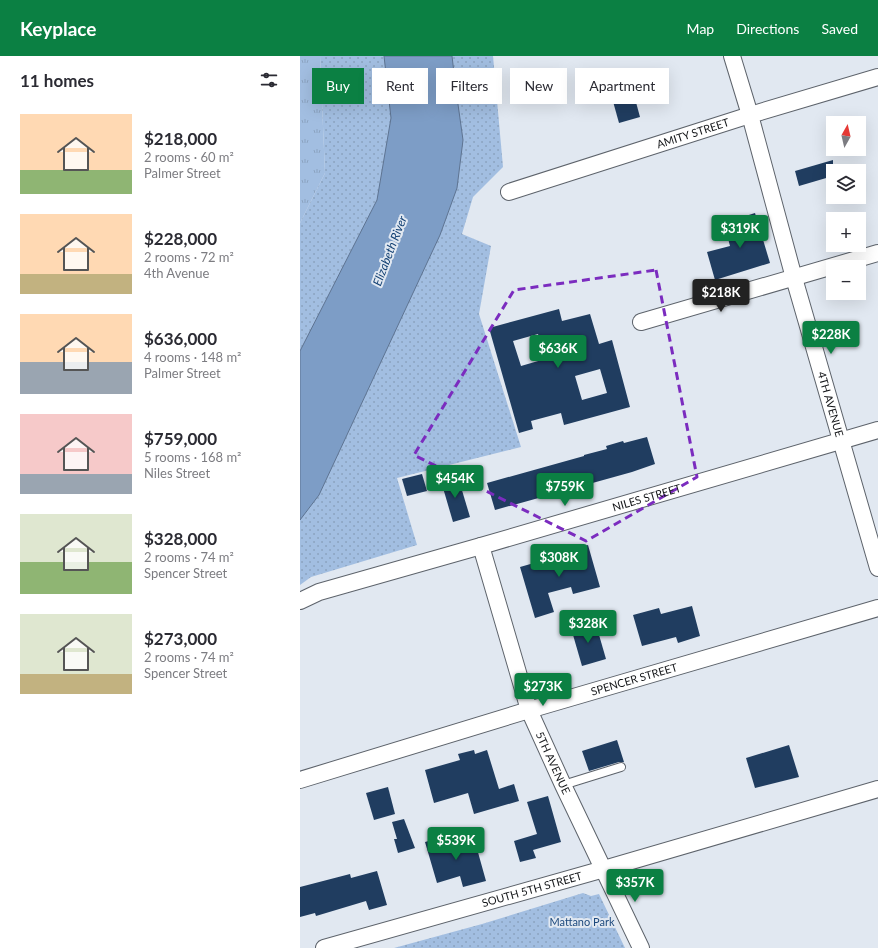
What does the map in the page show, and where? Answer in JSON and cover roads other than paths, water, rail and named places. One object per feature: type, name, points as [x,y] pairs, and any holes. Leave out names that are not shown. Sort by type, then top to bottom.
[{"type":"street","name":"4TH AVENUE","points":[[732,56],[750,115],[794,278],[878,568]]},
{"type":"street","name":"AMITY STREET","points":[[509,192],[750,115],[878,77]]},
{"type":"street","points":[[641,322],[878,253]]},
{"type":"street","name":"NILES STREET","points":[[300,601],[319,592],[878,430]]},
{"type":"street","name":"5TH AVENUE","points":[[481,546],[529,710],[641,948]]},
{"type":"street","name":"SPENCER STREET","points":[[300,780],[529,710],[878,608]]},
{"type":"street","name":"SOUTH 5TH STREET","points":[[324,948],[604,869],[878,789]]},
{"type":"lane","points":[[563,785],[621,767]]},
{"type":"water","name":"Elizabeth River","points":[[384,56],[452,56],[453,68],[436,68],[436,104],[458,104],[463,140],[457,188],[440,235],[319,495],[300,520],[300,351],[377,200],[391,118],[389,104],[428,104],[428,68],[385,68]]},
{"type":"park label","name":"Mattano Park","points":[[582,922]]}]
